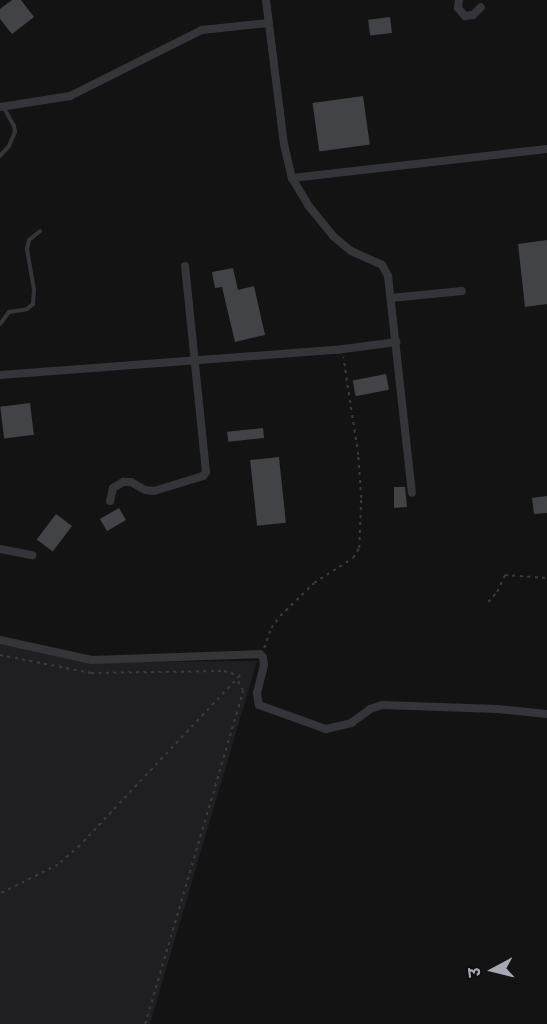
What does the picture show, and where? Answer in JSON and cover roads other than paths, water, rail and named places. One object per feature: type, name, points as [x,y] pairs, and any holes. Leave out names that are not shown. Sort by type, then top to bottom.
[{"type":"street","points":[[266,0],[284,144],[292,178],[314,212],[344,246],[384,267],[391,298],[412,493]]},
{"type":"street","points":[[459,0],[458,8],[465,16],[473,15],[481,7]]},
{"type":"street","points":[[2,107],[70,96],[202,30],[269,23]]},
{"type":"street","points":[[292,178],[547,149]]},
{"type":"street","points":[[110,501],[113,489],[123,482],[131,482],[145,490],[154,491],[205,474],[185,266]]},
{"type":"street","points":[[391,298],[462,291]]},
{"type":"street","points":[[0,375],[341,349],[396,342]]},
{"type":"street","points":[[0,549],[32,555]]},
{"type":"street","points":[[0,640],[92,660],[261,654],[264,666],[257,693],[259,705],[326,729],[351,723],[370,709],[382,705],[498,709],[547,714]]},
{"type":"lane","points":[[0,156],[9,146],[15,132],[14,126],[2,107]]},
{"type":"lane","points":[[0,324],[9,312],[27,309],[33,304],[34,290],[27,249],[29,240],[40,231]]}]
